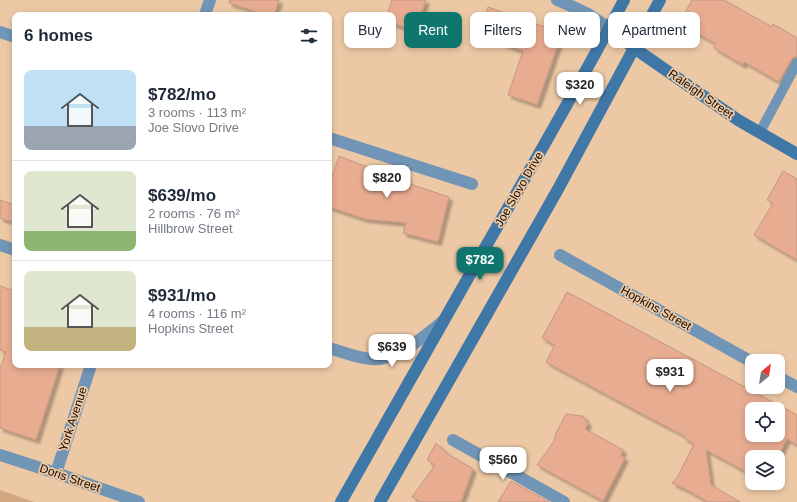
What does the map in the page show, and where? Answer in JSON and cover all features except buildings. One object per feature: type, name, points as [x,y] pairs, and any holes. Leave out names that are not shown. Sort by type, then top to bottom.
[{"type":"main road","name":"Joe Slovo Drive","points":[[618,12],[624,0]]},
{"type":"main road","points":[[654,12],[660,0]]},
{"type":"main road","name":"Joe Slovo Drive","points":[[341,502],[442,322],[533,165],[608,30]]},
{"type":"main road","points":[[380,502],[557,191],[634,48]]},
{"type":"main road","name":"Raleigh Street","points":[[634,48],[738,120],[797,154]]},
{"type":"street","points":[[206,12],[210,0]]},
{"type":"street","points":[[557,0],[588,14],[608,27]]},
{"type":"street","points":[[0,32],[12,36]]},
{"type":"street","points":[[332,139],[472,184]]},
{"type":"street","points":[[0,246],[12,249]]},
{"type":"street","name":"Hopkins Street","points":[[560,255],[745,358]]},
{"type":"street","points":[[332,349],[372,360],[384,359],[414,344],[442,322]]},
{"type":"street","name":"York Avenue","points":[[56,473],[90,368]]},
{"type":"street","points":[[785,381],[797,387]]},
{"type":"street","points":[[453,440],[564,502]]},
{"type":"street","name":"Doris Street","points":[[0,455],[139,502]]},
{"type":"lane","points":[[760,132],[797,63]]},
{"type":"shaded area","points":[[0,490],[34,502],[0,502]]}]
